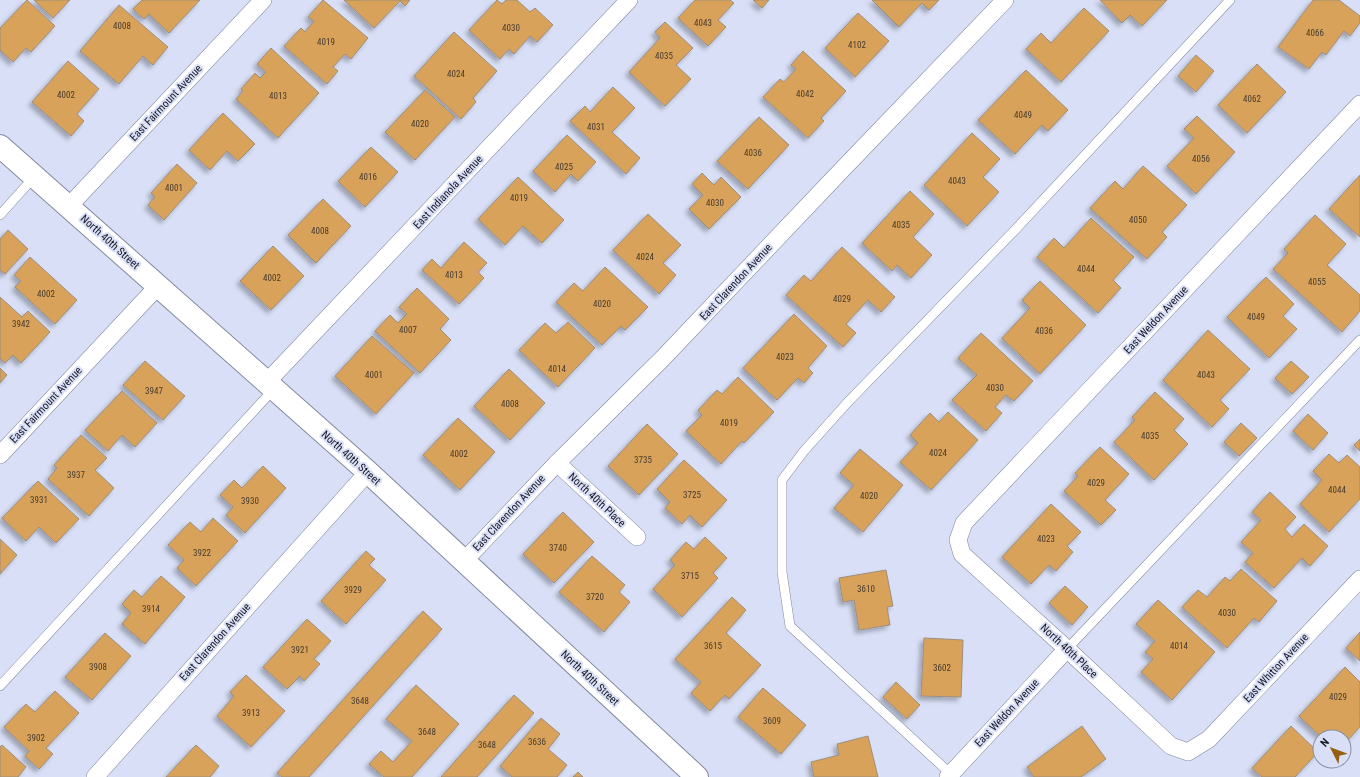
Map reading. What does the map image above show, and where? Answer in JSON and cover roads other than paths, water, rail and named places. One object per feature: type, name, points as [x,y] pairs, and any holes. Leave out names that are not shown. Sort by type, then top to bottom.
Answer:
[{"type":"main road","name":"North 40th Street","points":[[0,146],[368,472],[697,777]]},
{"type":"street","name":"East Fairmount Avenue","points":[[69,206],[263,0]]},
{"type":"street","name":"East Indianola Avenue","points":[[270,386],[629,0]]},
{"type":"street","name":"East Clarendon Avenue","points":[[464,561],[557,463],[663,358],[1005,0]]},
{"type":"street","name":"East Weldon Avenue","points":[[958,540],[964,523],[1360,104]]},
{"type":"street","name":"East Fairmount Avenue","points":[[0,455],[158,286]]},
{"type":"street","name":"North 40th Place","points":[[557,463],[637,537]]},
{"type":"street","name":"East Clarendon Avenue","points":[[95,777],[368,472]]},
{"type":"street","name":"North 40th Place","points":[[958,540],[962,554],[1171,746],[1188,752]]},
{"type":"street","name":"East Whitton Avenue","points":[[1188,752],[1209,739],[1360,579]]},
{"type":"street","name":"East Weldon Avenue","points":[[950,776],[1067,649]]},
{"type":"lane","points":[[950,776],[790,626],[782,572],[782,480],[804,451],[847,403],[1014,231],[1230,0]]},
{"type":"lane","points":[[0,214],[35,176]]},
{"type":"lane","points":[[1067,649],[1360,340]]},
{"type":"lane","points":[[0,686],[270,386]]}]
